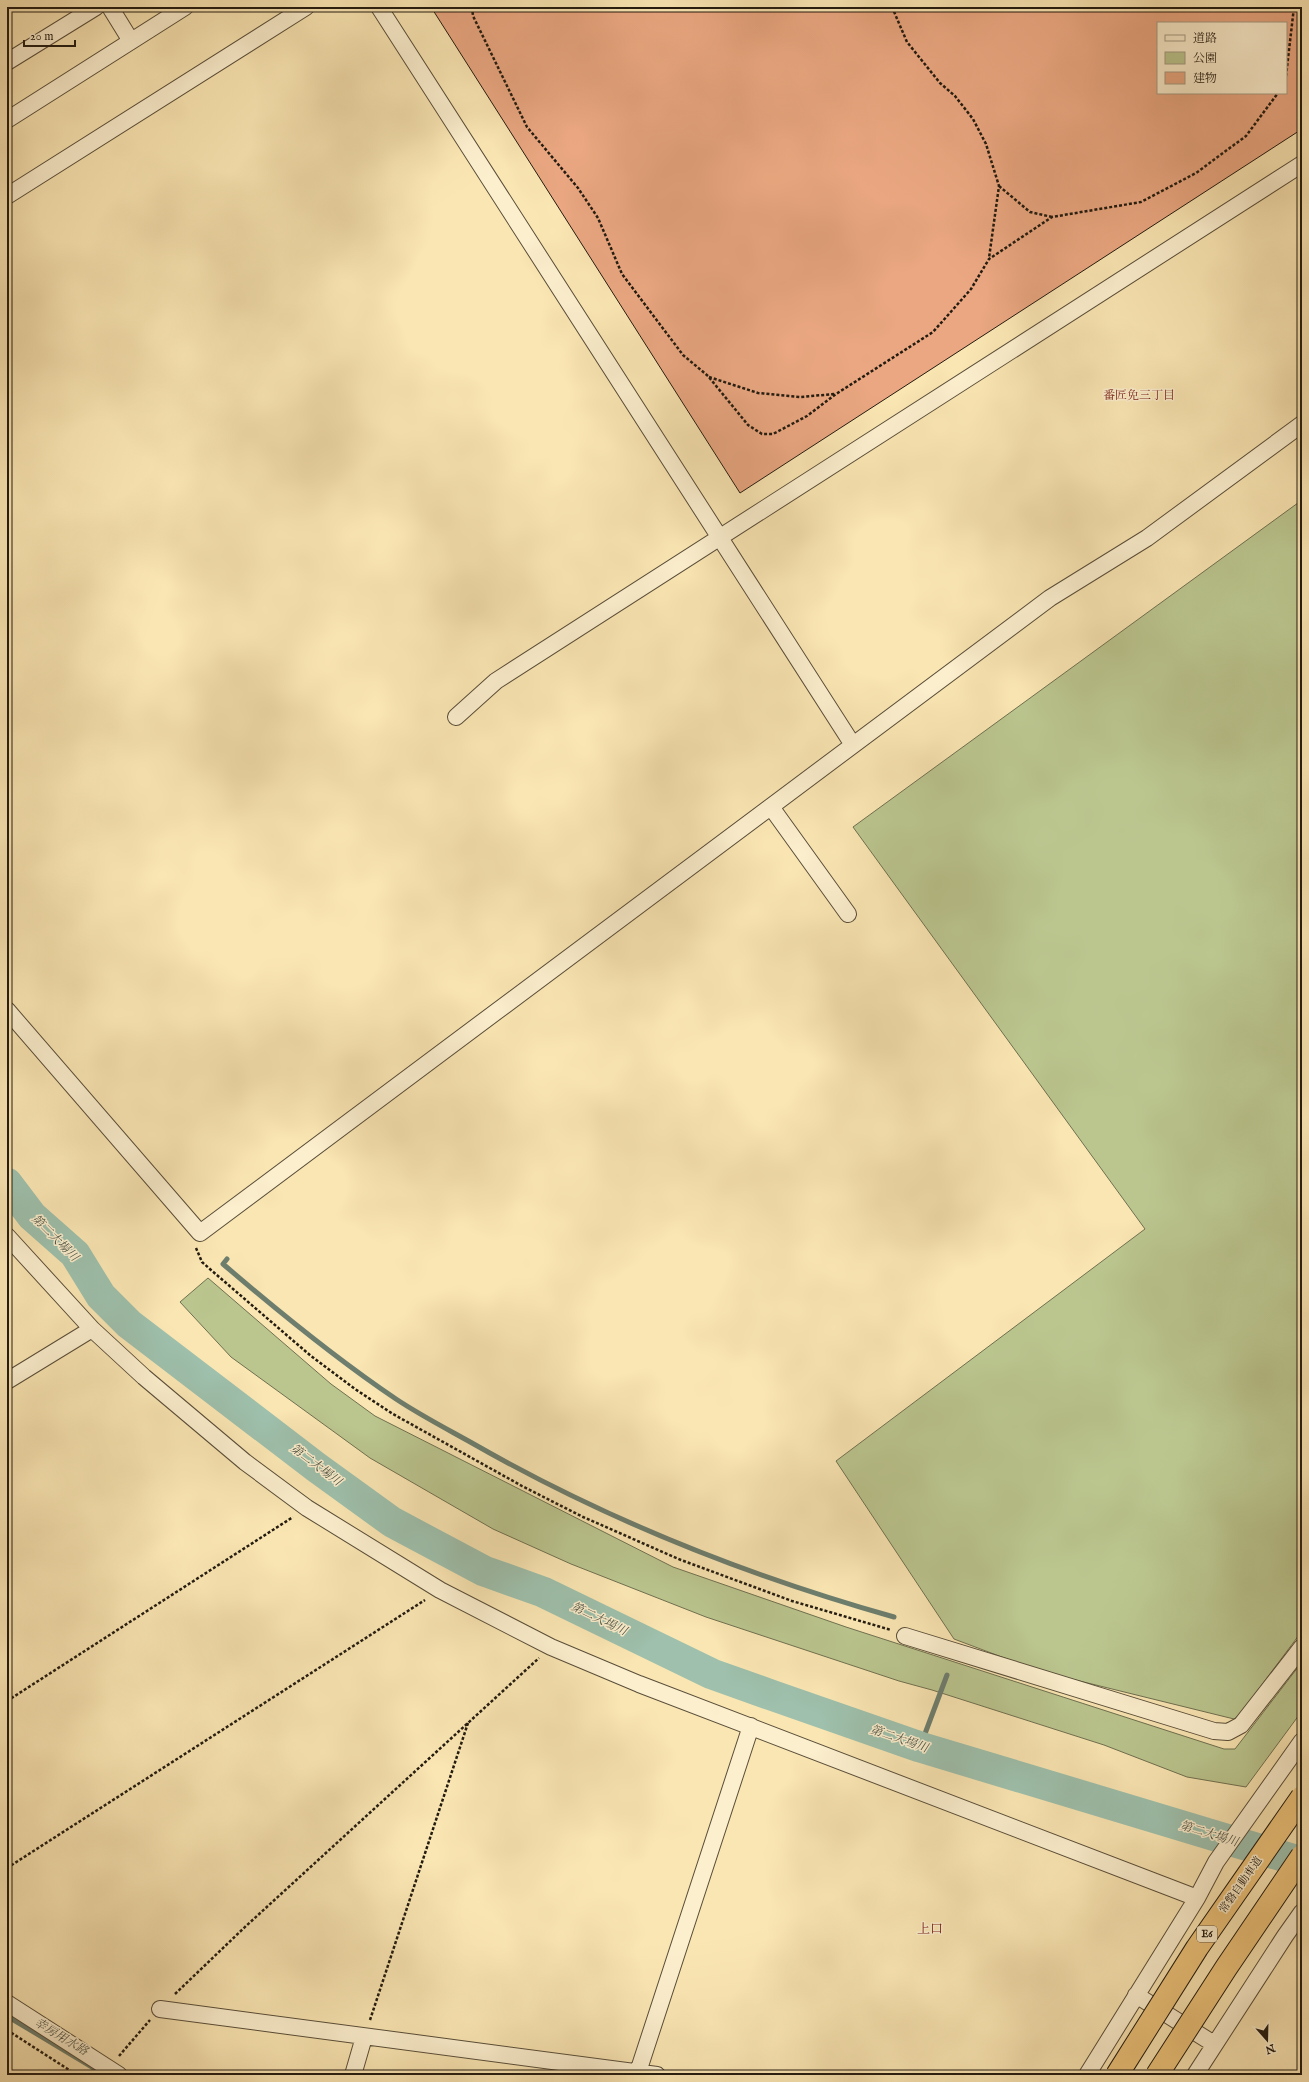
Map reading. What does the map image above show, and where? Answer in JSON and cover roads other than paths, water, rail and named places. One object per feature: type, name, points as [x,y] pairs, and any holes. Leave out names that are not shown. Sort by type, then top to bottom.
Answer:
[{"type":"highway","name":"常磐自動車道","points":[[1117,2075],[1197,1948],[1302,1797]]},
{"type":"highway","points":[[1157,2075],[1226,1968],[1302,1856]]},
{"type":"street","points":[[7,62],[96,7]]},
{"type":"street","points":[[110,7],[131,41]]},
{"type":"street","points":[[7,120],[185,7]]},
{"type":"street","points":[[7,196],[306,7]]},
{"type":"street","points":[[379,7],[853,745]]},
{"type":"street","points":[[456,717],[496,682],[1302,164]]},
{"type":"street","points":[[7,1010],[200,1233],[1050,598],[1147,538],[1302,424]]},
{"type":"street","points":[[771,807],[848,914]]},
{"type":"street","points":[[7,1236],[92,1329],[210,1434],[307,1508],[440,1590],[551,1647],[639,1684],[1197,1898]]},
{"type":"street","points":[[7,1381],[92,1329]]},
{"type":"street","points":[[905,1636],[1214,1731],[1228,1732],[1241,1725],[1255,1710],[1302,1646]]},
{"type":"street","points":[[637,2074],[751,1726]]},
{"type":"street","points":[[1087,2075],[1197,1898],[1216,1862],[1244,1819],[1302,1741]]},
{"type":"street","points":[[1195,2075],[1302,1912]]},
{"type":"street","points":[[1136,1995],[1214,2044]]},
{"type":"street","points":[[7,2003],[108,2071]]},
{"type":"street","points":[[160,2009],[637,2074],[656,2075]]},
{"type":"street","points":[[353,2075],[364,2037]]},
{"type":"waterway","name":"第二大場川","points":[[7,1183],[32,1216],[75,1254],[101,1296],[129,1324],[316,1467],[392,1522],[484,1571],[543,1592],[712,1674],[920,1747],[1302,1862]]},
{"type":"waterway","points":[[227,1259],[223,1264],[244,1282],[286,1317],[373,1383],[424,1416],[522,1471],[625,1521],[731,1564],[839,1601],[894,1617]]},
{"type":"waterway","points":[[920,1747],[947,1675]]},
{"type":"waterway","name":"幸房用水路","points":[[7,2016],[97,2070]]},
{"type":"district","name":"番匠免三丁目","points":[[1139,395]]},
{"type":"district","name":"上口","points":[[930,1929]]}]
